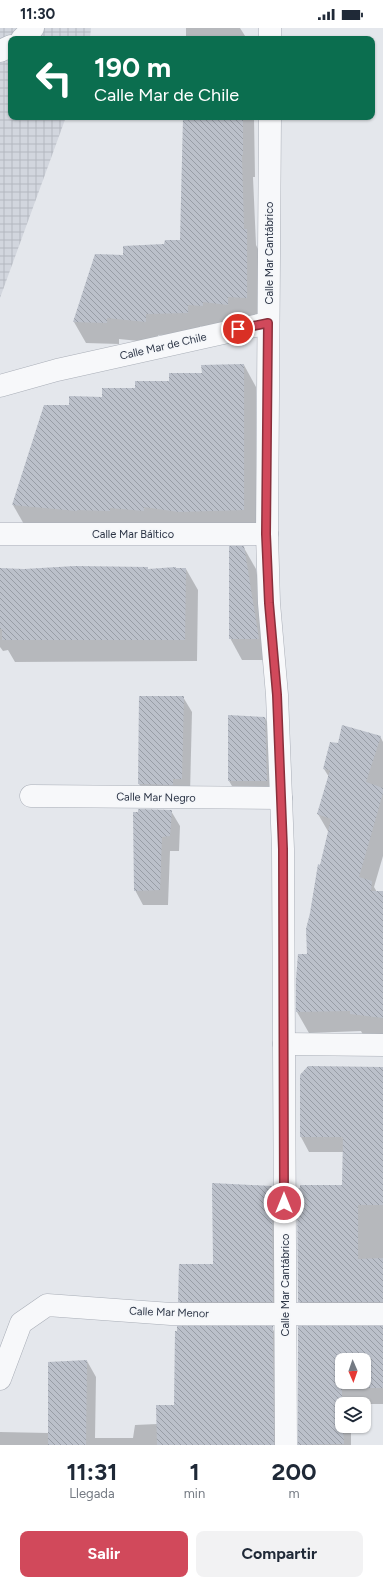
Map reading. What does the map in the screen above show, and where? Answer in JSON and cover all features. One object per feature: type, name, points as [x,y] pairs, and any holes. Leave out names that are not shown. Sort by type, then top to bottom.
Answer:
[{"type":"street","points":[[25,36],[33,28]]},
{"type":"street","name":"Calle Mar Cantábrico","points":[[270,120],[266,534],[269,603],[277,695],[283,849],[286,1445]]},
{"type":"street","name":"Calle Mar de Chile","points":[[0,386],[57,370],[268,323]]},
{"type":"street","name":"Calle Mar de Chile","points":[[0,373],[57,370]]},
{"type":"street","name":"Calle Mar Báltico","points":[[0,534],[266,534]]},
{"type":"street","name":"Calle Mar Negro","points":[[31,796],[281,798]]},
{"type":"street","points":[[284,1044],[383,1045]]},
{"type":"street","name":"Calle Mar Menor","points":[[0,1379],[21,1323],[47,1305],[172,1314],[383,1314]]},
{"type":"shaded area","points":[[0,28],[91,28],[90,36],[8,36],[8,120],[65,120],[0,298]]},
{"type":"building","points":[[183,120],[243,120],[242,155],[244,229],[247,229],[247,298],[228,297],[228,305],[203,302],[203,306],[188,305],[188,313],[146,314],[146,322],[107,318],[107,323],[73,322],[95,254],[123,255],[123,246],[164,244],[165,240],[180,240]]},
{"type":"building","points":[[244,364],[244,510],[179,512],[144,507],[144,511],[110,508],[110,511],[77,511],[12,505],[44,405],[69,405],[69,396],[102,397],[102,388],[135,388],[135,381],[169,381],[169,373],[202,373],[201,365]]},
{"type":"building","points":[[229,546],[244,546],[259,639],[229,639]]},
{"type":"building","points":[[75,566],[148,567],[148,569],[176,567],[186,568],[185,640],[2,640],[2,629],[0,629],[0,568],[24,569]]},
{"type":"building","points":[[139,696],[184,696],[182,779],[173,779],[173,785],[138,784]]},
{"type":"building","points":[[228,715],[265,717],[267,781],[228,781]]},
{"type":"building","points":[[342,725],[381,736],[366,782],[383,788],[383,793],[359,877],[372,881],[371,891],[383,891],[383,1018],[350,1014],[350,1011],[296,1012],[298,954],[307,954],[306,929],[318,864],[320,865],[331,819],[317,814],[330,770],[323,769],[330,742],[338,743]]},
{"type":"building","points":[[138,809],[172,810],[170,836],[162,837],[160,890],[134,891],[133,812],[138,812]]},
{"type":"building","points":[[308,1066],[383,1067],[383,1205],[358,1205],[358,1259],[383,1258],[383,1302],[298,1302],[297,1188],[300,1188],[300,1185],[342,1185],[343,1137],[300,1137],[300,1075]]},
{"type":"building","points":[[212,1183],[272,1186],[273,1302],[178,1302],[179,1264],[213,1264]]},
{"type":"building","points":[[177,1326],[273,1326],[274,1445],[157,1445],[156,1405],[174,1405],[175,1331],[177,1331]]},
{"type":"building","points":[[298,1326],[383,1326],[383,1388],[371,1388],[371,1353],[335,1353],[335,1389],[342,1389],[342,1397],[335,1397],[335,1433],[343,1433],[344,1444],[298,1445]]},
{"type":"building","points":[[87,1360],[86,1445],[48,1445],[48,1362]]},
{"type":"route","points":[[238,329],[268,323],[266,534],[269,603],[277,695],[283,849],[284,1203]]}]
